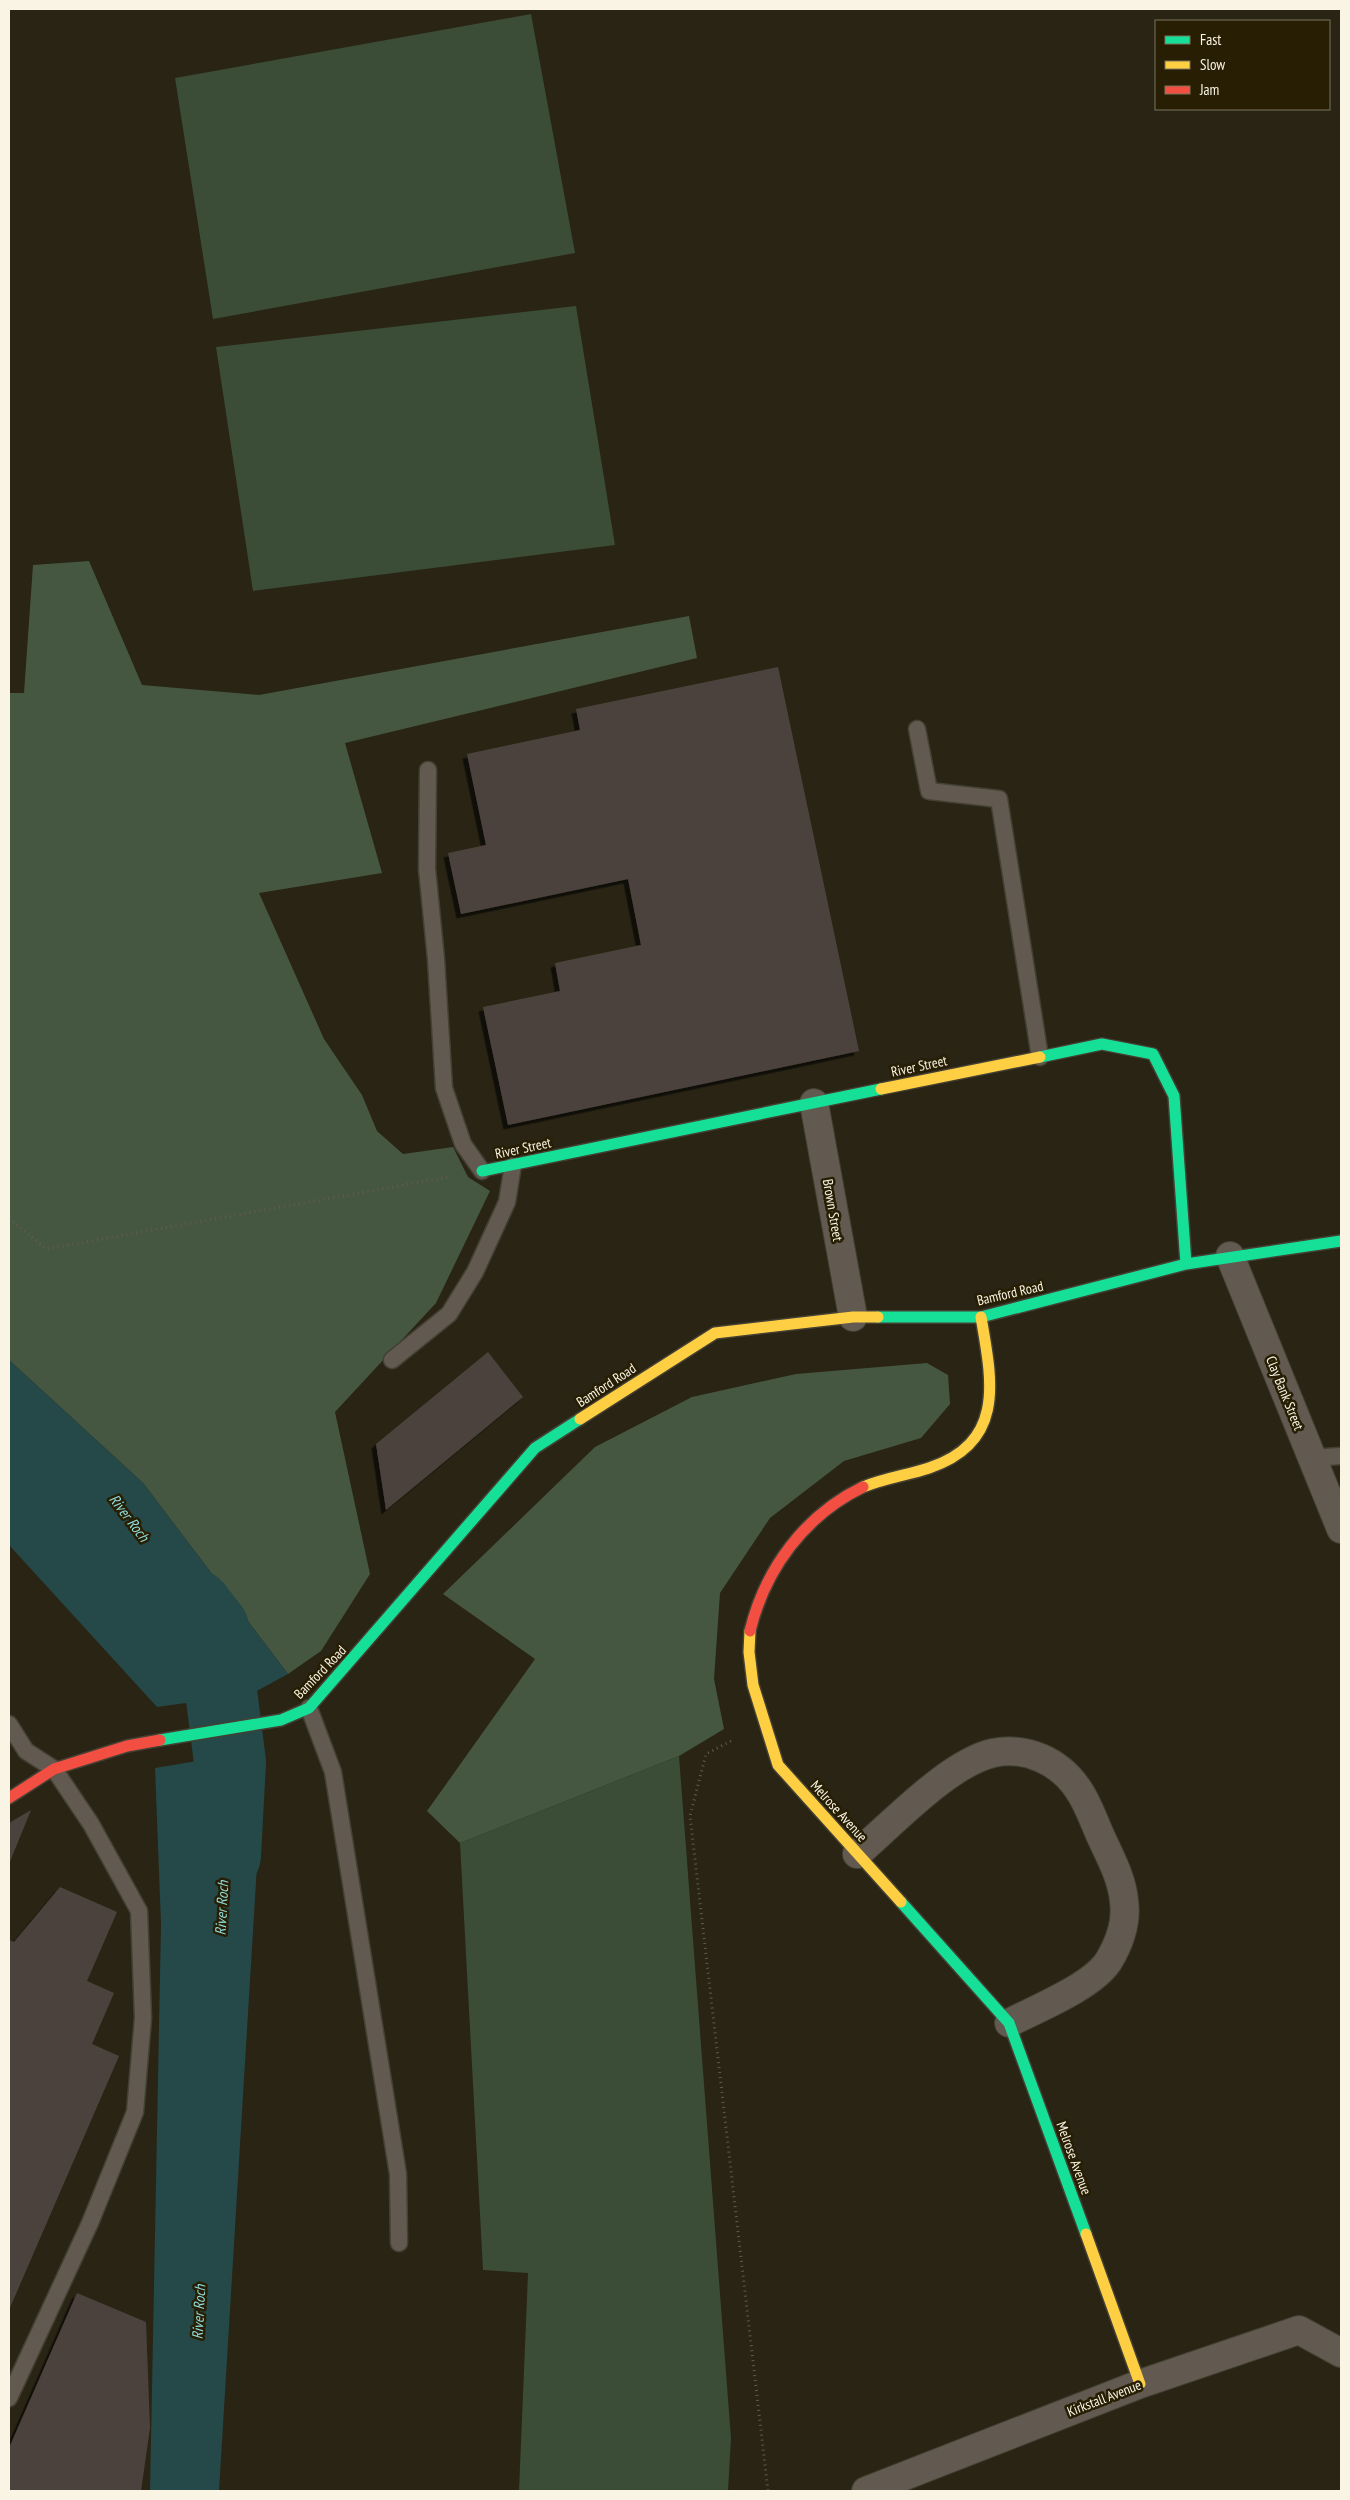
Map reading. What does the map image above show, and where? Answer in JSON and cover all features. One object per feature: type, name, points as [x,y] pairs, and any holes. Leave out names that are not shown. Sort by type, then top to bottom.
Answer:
[{"type":"street","name":"River Street","points":[[482,1171],[1102,1044],[1152,1054],[1174,1096],[1186,1264]]},
{"type":"street","name":"Brown Street","points":[[814,1103],[853,1317]]},
{"type":"street","name":"Bamford Road","points":[[9,1798],[54,1770],[127,1746],[281,1720],[309,1708],[535,1448],[715,1333],[853,1317],[981,1316],[1186,1264],[1341,1241]]},
{"type":"street","name":"Clay Bank Street","points":[[1230,1256],[1310,1458],[1341,1529]]},
{"type":"street","name":"Melrose Avenue","points":[[981,1316],[992,1386],[991,1401],[980,1432],[968,1448],[950,1460],[865,1486],[837,1500],[807,1525],[782,1556],[762,1596],[749,1635],[753,1682],[763,1725],[778,1765],[1009,2023],[1140,2384]]},
{"type":"street","points":[[857,1854],[936,1786],[966,1763],[993,1753],[1025,1751],[1056,1765],[1078,1789],[1116,1869],[1124,1901],[1122,1933],[1107,1963],[1080,1986],[1009,2023]]},
{"type":"street","name":"Kirkstall Avenue","points":[[866,2491],[1140,2384],[1299,2330],[1341,2353]]},
{"type":"lane","points":[[917,729],[929,791],[999,798],[1040,1057]]},
{"type":"lane","points":[[428,770],[427,869],[436,959],[444,1088],[463,1144],[482,1171]]},
{"type":"lane","points":[[392,1360],[448,1314],[475,1272],[507,1202],[513,1165]]},
{"type":"lane","points":[[1310,1458],[1341,1456]]},
{"type":"lane","points":[[309,1708],[333,1772],[398,2174],[399,2243]]},
{"type":"lane","points":[[9,1724],[26,1751],[54,1770],[91,1824],[139,1911],[144,2018],[135,2112],[90,2224],[9,2398]]},
{"type":"path","points":[[9,1218],[46,1249],[482,1171]]},
{"type":"path","points":[[763,1725],[706,1754],[690,1816],[768,2491]]},
{"type":"green space","points":[[531,14],[575,253],[213,319],[175,78]]},
{"type":"green space","points":[[576,306],[615,545],[253,591],[216,347]]},
{"type":"green space","points":[[89,561],[142,685],[259,695],[689,616],[697,658],[345,743],[382,873],[259,893],[324,1039],[362,1095],[377,1131],[403,1154],[453,1147],[468,1177],[490,1191],[436,1303],[335,1412],[370,1574],[321,1651],[288,1674],[143,1483],[9,1360],[9,693],[24,693],[33,565]]},
{"type":"green space","points":[[927,1363],[948,1375],[950,1404],[921,1438],[844,1461],[770,1518],[720,1593],[714,1679],[724,1729],[679,1756],[460,1843],[427,1811],[535,1659],[443,1594],[595,1447],[692,1397],[796,1374]]},
{"type":"green space","points":[[679,1756],[731,2438],[728,2491],[519,2491],[528,2273],[483,2270],[460,1843]]},
{"type":"water","points":[[9,1360],[143,1483],[288,1674],[251,1694],[157,1707],[9,1545]]},
{"type":"water","points":[[264,1750],[219,2491],[150,2491],[161,1924],[155,1768]]},
{"type":"building","points":[[778,667],[859,1051],[508,1125],[483,1007],[560,991],[555,963],[641,945],[628,879],[461,914],[448,853],[486,845],[467,754],[580,730],[576,709]]},
{"type":"building","points":[[488,1352],[523,1397],[386,1510],[376,1444]]},
{"type":"building","points":[[31,1810],[9,1864],[9,1823]]},
{"type":"building","points":[[60,1887],[117,1912],[87,1981],[114,1993],[92,2044],[119,2056],[9,2310],[9,1940],[14,1942]]},
{"type":"building","points":[[77,2293],[146,2322],[150,2428],[141,2491],[9,2491],[9,2448]]},
{"type":"waterway","name":"River Roch","points":[[195,1605],[213,1628],[230,1762],[225,1856]]},
{"type":"traffic: fast","points":[[1040,1057],[1102,1044],[1153,1054],[1174,1096],[1186,1264]]},
{"type":"traffic: fast","points":[[482,1171],[881,1089]]},
{"type":"traffic: fast","points":[[878,1317],[981,1317],[1186,1264],[1341,1241]]},
{"type":"traffic: fast","points":[[160,1740],[281,1720],[309,1708],[535,1448],[580,1419]]},
{"type":"traffic: fast","points":[[901,1902],[1009,2023],[1086,2234]]},
{"type":"traffic: slow","points":[[881,1089],[1040,1057]]},
{"type":"traffic: slow","points":[[580,1419],[715,1333],[853,1317],[878,1317]]},
{"type":"traffic: slow","points":[[863,1487],[929,1468],[954,1457],[971,1442],[982,1426],[988,1407],[990,1386],[981,1317]]},
{"type":"traffic: slow","points":[[750,1631],[749,1652],[753,1685],[778,1765],[901,1902]]},
{"type":"traffic: slow","points":[[1086,2234],[1140,2384]]},
{"type":"traffic: jam","points":[[750,1631],[766,1586],[790,1546],[823,1513],[863,1487]]},
{"type":"traffic: jam","points":[[9,1798],[54,1769],[127,1746],[160,1740]]}]
